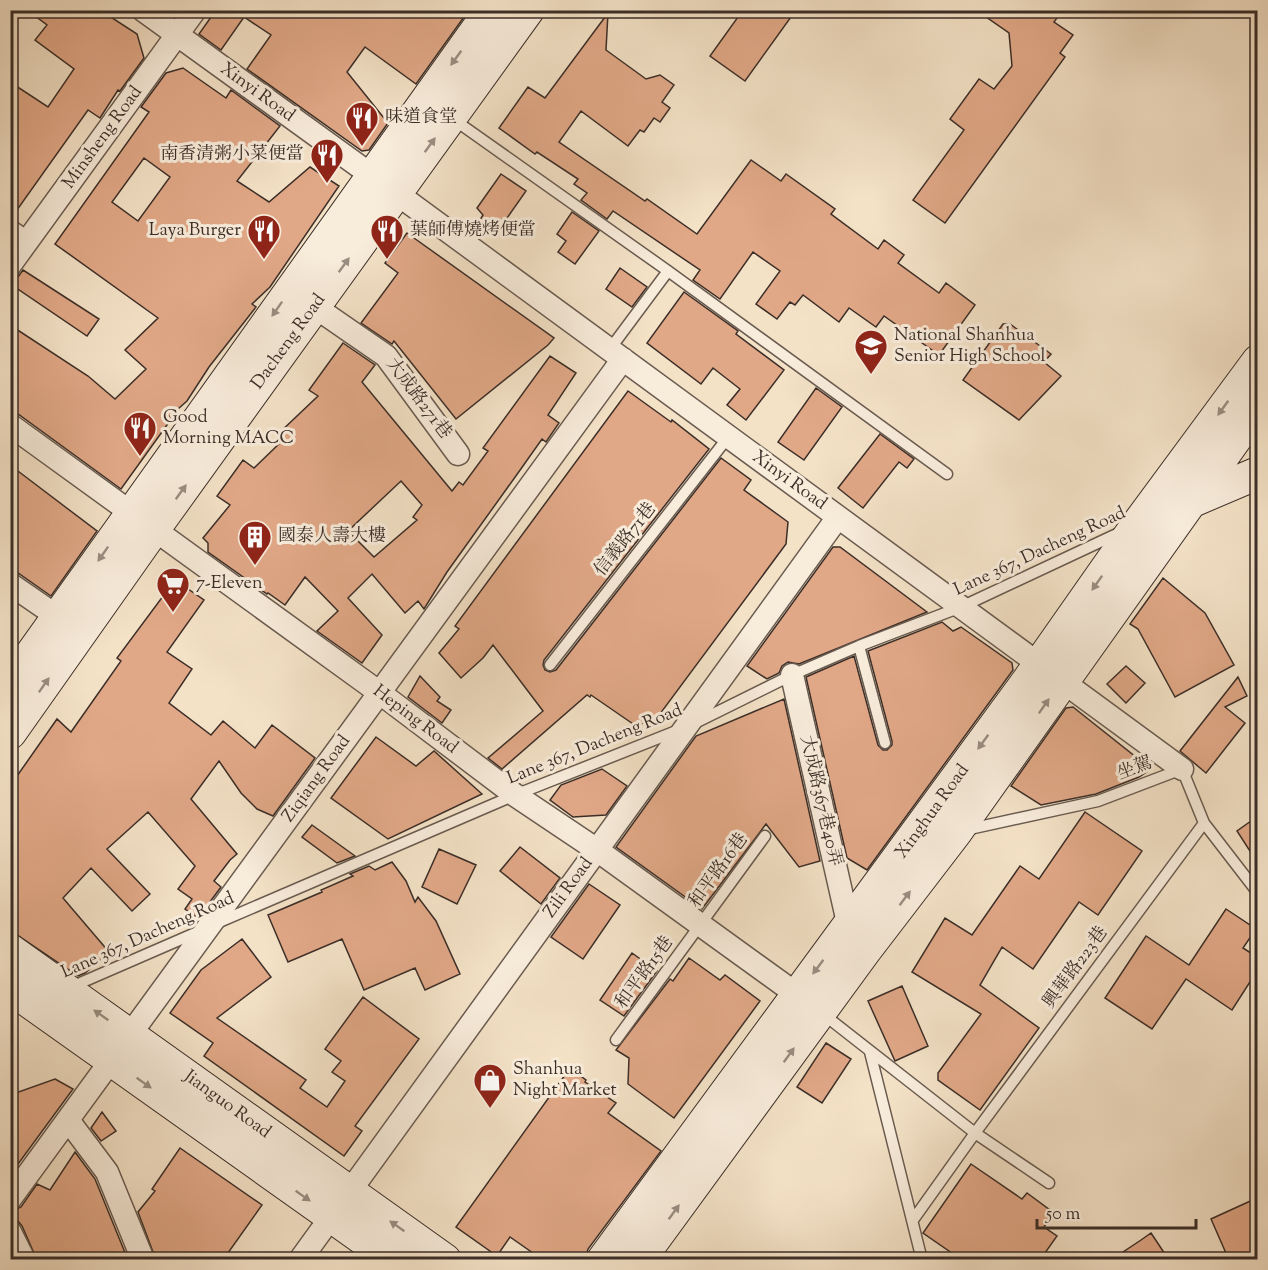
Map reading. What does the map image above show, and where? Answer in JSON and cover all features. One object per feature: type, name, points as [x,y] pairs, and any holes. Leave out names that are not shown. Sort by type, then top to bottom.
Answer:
[{"type":"street","name":"Xinyi Road","points":[[143,10],[1182,769]]},
{"type":"street","name":"Minsheng Road","points":[[10,266],[195,10]]},
{"type":"street","name":"Dacheng Road","points":[[10,684],[58,617],[143,521],[315,307],[384,184],[490,10]]},
{"type":"street","name":"Dacheng Road","points":[[10,733],[143,521],[384,184],[451,117],[528,10]]},
{"type":"street","name":"大成路271巷","points":[[315,307],[386,356],[458,454]]},
{"type":"street","name":"Ziqiang Road","points":[[10,1199],[380,693],[616,354]]},
{"type":"street","name":"Xinghua Road","points":[[639,1260],[809,1004],[849,927],[1051,673],[1164,514],[1257,361]]},
{"type":"street","name":"Xinghua Road","points":[[603,1260],[809,1004],[956,832],[1051,673],[1164,514],[1257,407]]},
{"type":"street","name":"Heping Road","points":[[10,425],[380,693],[515,795],[597,850],[809,1004]]},
{"type":"street","points":[[1164,514],[1257,474]]},
{"type":"street","name":"Zili Road","points":[[300,1260],[838,517]]},
{"type":"street","points":[[10,584],[58,617]]},
{"type":"street","name":"大成路367巷40弄","points":[[792,675],[849,927]]},
{"type":"street","name":"Jianguo Road","points":[[10,950],[38,998],[112,1061],[340,1204],[445,1260]]},
{"type":"street","name":"Jianguo Road","points":[[38,998],[130,1036],[340,1204],[393,1260]]},
{"type":"street","points":[[68,1120],[107,1172],[142,1260]]},
{"type":"street","points":[[10,1232],[24,1260]]},
{"type":"lane","points":[[451,117],[948,474]]},
{"type":"lane","points":[[10,224],[30,238]]},
{"type":"lane","points":[[616,354],[668,271]]},
{"type":"lane","name":"信義路71巷","points":[[550,664],[729,436]]},
{"type":"lane","name":"Lane 367, Dacheng Road","points":[[38,998],[515,795],[686,728],[792,675],[961,606],[1164,514]]},
{"type":"lane","points":[[859,646],[885,743]]},
{"type":"lane","points":[[1182,769],[1204,822],[1257,893]]},
{"type":"lane","name":"坐駕","points":[[956,832],[1098,801],[1182,769]]},
{"type":"lane","name":"興華路223巷","points":[[913,1220],[975,1132],[1204,822]]},
{"type":"lane","name":"和平路16巷","points":[[700,925],[765,836]]},
{"type":"lane","name":"和平路15巷","points":[[616,1040],[700,925]]},
{"type":"lane","points":[[809,1004],[975,1132],[1048,1183]]},
{"type":"lane","points":[[870,1052],[922,1260]]},
{"type":"building","points":[[27,10],[100,10],[137,34],[144,58],[120,91],[118,90],[100,118],[88,110],[12,217],[10,82],[48,107],[74,69],[35,40],[47,25]]},
{"type":"building","points":[[216,10],[469,10],[416,84],[365,47],[347,72],[388,123],[369,150],[362,151],[247,69],[271,35],[244,17],[221,50],[199,34]]},
{"type":"building","points":[[743,10],[796,10],[745,81],[710,56]]},
{"type":"building","points":[[976,10],[1047,10],[1057,18],[1054,22],[1073,35],[1060,53],[1065,57],[945,223],[913,200],[964,130],[950,119],[979,79],[994,89],[1012,66],[1009,33]]},
{"type":"building","points":[[608,13],[606,50],[646,79],[660,75],[674,85],[662,102],[670,108],[660,122],[654,118],[644,132],[640,130],[628,146],[581,111],[559,142],[697,234],[751,160],[781,181],[786,174],[835,209],[831,214],[878,249],[884,240],[904,255],[898,263],[939,293],[946,283],[975,305],[939,355],[884,316],[876,327],[849,308],[839,322],[803,295],[795,305],[790,302],[777,319],[756,304],[780,271],[753,252],[720,299],[693,280],[700,270],[613,211],[607,219],[581,200],[587,193],[574,184],[578,179],[537,152],[535,154],[499,128],[528,87],[545,98]]},
{"type":"building","points":[[183,68],[226,98],[231,90],[280,126],[237,181],[269,202],[310,167],[339,186],[270,287],[252,304],[256,307],[209,367],[187,401],[170,416],[172,418],[121,489],[18,414],[10,412],[10,325],[88,376],[115,399],[146,369],[125,350],[158,318],[55,244],[149,112],[141,107],[166,73]],"holes":[[[144,158],[170,177],[138,221],[112,202]]]},
{"type":"building","points":[[501,174],[526,191],[500,228],[498,227],[491,233],[478,223],[483,215],[477,208]]},
{"type":"building","points":[[572,212],[599,231],[575,264],[558,252],[566,241],[557,234]]},
{"type":"building","points":[[407,233],[554,338],[456,419],[394,341],[392,344],[361,323],[398,273],[385,263]]},
{"type":"building","points":[[620,268],[647,287],[632,307],[606,289]]},
{"type":"building","points":[[23,270],[99,319],[87,336],[12,285]]},
{"type":"building","points":[[684,292],[738,331],[736,334],[784,370],[746,420],[727,405],[740,389],[713,368],[701,384],[647,343]]},
{"type":"building","points":[[1003,324],[1010,324],[1051,354],[1044,362],[1061,376],[1019,420],[963,380]]},
{"type":"building","points":[[343,343],[375,365],[362,382],[452,491],[459,482],[463,485],[488,451],[483,448],[550,356],[576,373],[548,415],[559,423],[546,442],[542,439],[447,572],[424,609],[418,601],[405,613],[372,574],[348,598],[382,635],[362,663],[317,631],[338,611],[305,577],[285,605],[208,552],[208,543],[203,538],[230,505],[217,496],[243,460],[254,468],[282,441],[277,435],[318,396],[309,390]],"holes":[[[401,481],[422,505],[413,517],[417,520],[374,557],[348,531]]]},
{"type":"building","points":[[816,388],[842,407],[804,460],[778,442]]},
{"type":"building","points":[[628,391],[671,422],[672,420],[709,449],[544,660],[545,670],[550,672],[556,670],[721,458],[751,480],[744,490],[788,522],[786,544],[657,718],[636,726],[591,695],[590,697],[587,695],[502,769],[488,758],[543,711],[493,645],[483,658],[461,678],[439,653],[459,629],[455,626]]},
{"type":"building","points":[[880,434],[914,459],[907,468],[899,462],[863,508],[838,488]]},
{"type":"building","points":[[10,465],[97,531],[51,596],[18,573],[10,571]]},
{"type":"building","points":[[833,547],[840,547],[927,612],[799,664],[788,662],[782,666],[779,673],[767,679],[747,666]]},
{"type":"building","points":[[1163,578],[1205,613],[1234,665],[1175,697],[1138,629],[1130,624]]},
{"type":"building","points":[[175,580],[204,600],[167,652],[192,669],[169,703],[211,735],[223,721],[255,748],[272,725],[315,758],[273,816],[257,809],[241,793],[219,761],[191,799],[237,854],[214,881],[221,887],[198,918],[185,909],[192,899],[178,889],[195,866],[148,812],[107,849],[150,894],[132,911],[91,868],[63,898],[109,952],[85,973],[78,976],[10,930],[10,786],[57,719],[71,732],[121,661],[117,658]]},
{"type":"building","points":[[942,622],[953,631],[961,627],[1012,663],[1013,670],[867,870],[847,858],[806,677],[854,656],[878,745],[883,750],[887,750],[892,745],[892,741],[868,651]]},
{"type":"building","points":[[1126,666],[1145,683],[1126,703],[1107,684]]},
{"type":"building","points":[[420,676],[440,697],[437,701],[451,710],[442,723],[408,697]]},
{"type":"building","points":[[1238,677],[1247,696],[1225,707],[1245,723],[1206,773],[1180,751]]},
{"type":"building","points":[[784,699],[820,861],[799,867],[766,824],[702,909],[616,847],[696,736]]},
{"type":"building","points":[[1073,707],[1151,769],[1139,777],[1096,794],[1041,805],[1011,786],[1066,708]]},
{"type":"building","points":[[376,737],[416,766],[434,751],[482,794],[388,839],[331,798]]},
{"type":"building","points":[[602,769],[627,786],[606,815],[573,817],[550,800],[561,785]]},
{"type":"building","points":[[1085,812],[1142,851],[1098,915],[1079,902],[1033,969],[1002,947],[980,985],[1039,1028],[980,1110],[938,1080],[938,1073],[981,1014],[912,972],[945,918],[972,935],[1020,866],[1039,879]]},
{"type":"building","points":[[1251,821],[1257,831],[1257,862],[1237,831]]},
{"type":"building","points":[[312,825],[355,856],[337,863],[302,837]]},
{"type":"building","points":[[520,847],[560,878],[541,904],[500,871]]},
{"type":"building","points":[[439,849],[476,865],[457,904],[422,887]]},
{"type":"building","points":[[392,862],[406,881],[415,902],[418,897],[436,921],[460,974],[425,990],[415,968],[364,990],[342,939],[288,962],[268,915],[353,876],[350,874],[369,866],[375,870]]},
{"type":"building","points":[[589,884],[620,905],[583,959],[551,937]]},
{"type":"building","points":[[1226,909],[1256,929],[1243,948],[1257,957],[1257,971],[1232,1010],[1186,979],[1152,1029],[1105,998],[1146,936],[1189,965]]},
{"type":"building","points":[[242,939],[271,977],[217,1018],[306,1080],[300,1088],[327,1107],[345,1081],[332,1072],[341,1061],[325,1049],[363,997],[419,1039],[355,1126],[362,1131],[344,1156],[204,1056],[213,1043],[170,1013],[201,970]]},
{"type":"building","points":[[632,953],[657,971],[624,1016],[600,1000]]},
{"type":"building","points":[[689,958],[720,980],[725,975],[760,1001],[674,1118],[628,1084],[629,1058],[616,1050],[670,979],[673,981]]},
{"type":"building","points":[[902,986],[928,1046],[895,1061],[868,1001]]},
{"type":"building","points":[[826,1043],[851,1059],[822,1103],[797,1087]]},
{"type":"building","points":[[570,1068],[586,1080],[585,1082],[616,1103],[608,1113],[661,1151],[588,1249],[585,1260],[543,1260],[510,1237],[497,1256],[456,1227]]},
{"type":"building","points":[[55,1079],[73,1089],[10,1175],[10,1095]]},
{"type":"building","points":[[102,1112],[116,1131],[101,1141],[91,1128]]},
{"type":"building","points":[[180,1148],[262,1205],[223,1260],[156,1260],[138,1212],[155,1191],[152,1189]]},
{"type":"building","points":[[75,1152],[95,1179],[128,1260],[37,1260],[22,1226],[17,1220],[10,1219],[10,1212],[21,1207],[37,1184],[50,1190]]},
{"type":"building","points":[[971,1164],[1022,1199],[1027,1193],[1054,1213],[1044,1227],[1057,1236],[1040,1260],[962,1260],[923,1233]]},
{"type":"building","points":[[1257,1198],[1257,1260],[1229,1260],[1211,1219]]},
{"type":"building","points":[[1151,1233],[1169,1260],[1111,1260],[1141,1240]]},
{"type":"place","name":"味道食堂","points":[[362,147]]},
{"type":"place","name":"南香清粥小菜便當","points":[[327,184]]},
{"type":"place","name":"Laya Burger","points":[[264,260]]},
{"type":"place","name":"葉師傅燒烤便當","points":[[387,260]]},
{"type":"place","name":"National Shanhua Senior High School","points":[[871,375]]},
{"type":"place","name":"Good Morning MACC","points":[[140,457]]},
{"type":"place","name":"國泰人壽大樓","points":[[255,566]]},
{"type":"place","name":"7-Eleven","points":[[173,613]]},
{"type":"place","name":"Shanhua Night Market","points":[[490,1109]]}]
